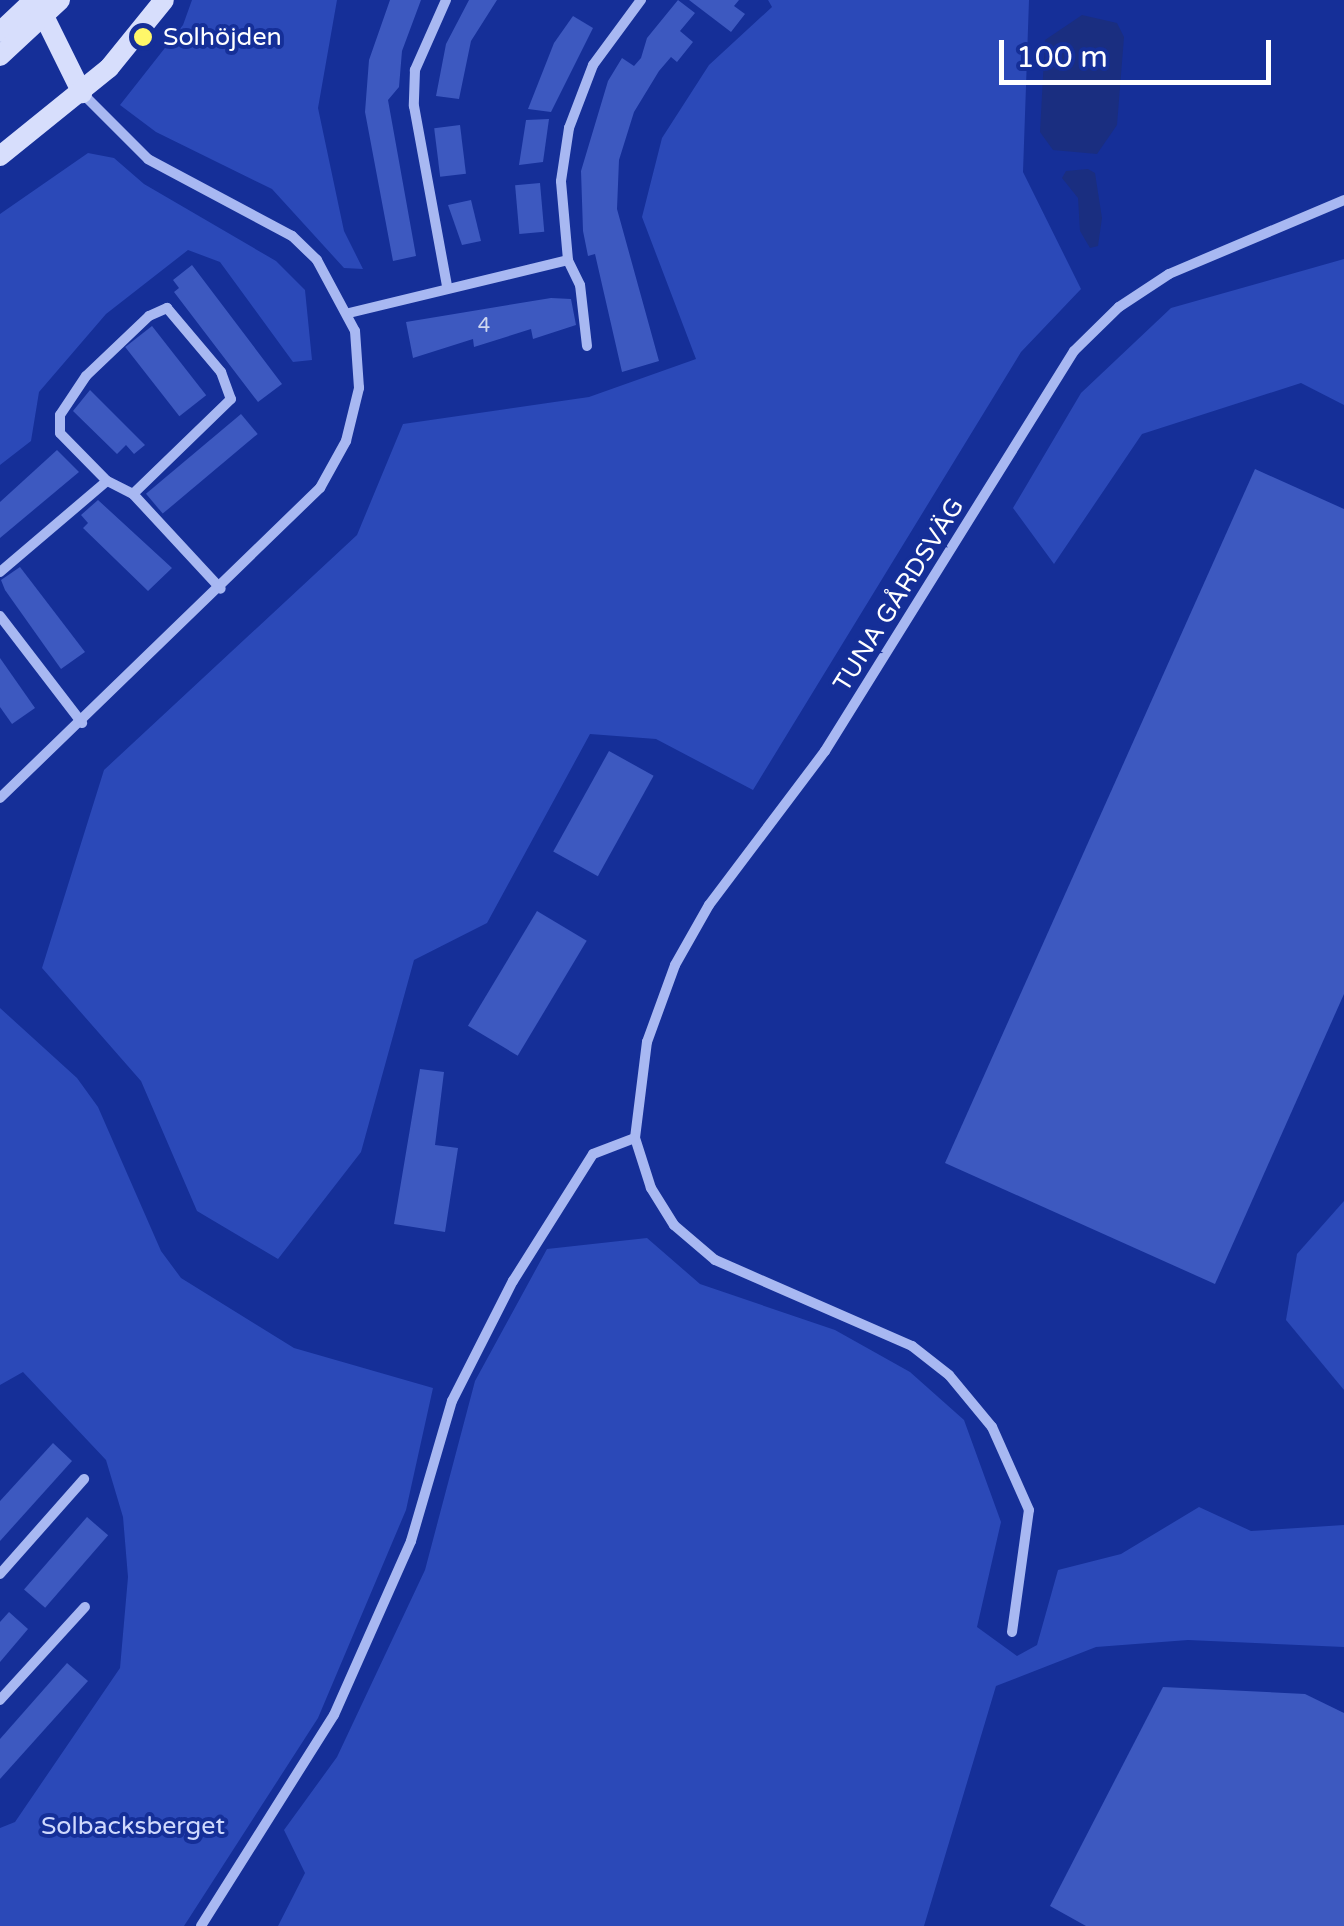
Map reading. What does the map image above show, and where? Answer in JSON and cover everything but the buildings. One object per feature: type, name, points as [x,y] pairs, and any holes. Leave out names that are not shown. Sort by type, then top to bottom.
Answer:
[{"type":"main road","points":[[0,32],[35,0],[64,66],[82,93]]},
{"type":"main road","points":[[0,56],[60,0]]},
{"type":"main road","points":[[0,156],[82,93],[164,0]]},
{"type":"street","points":[[446,0],[416,70],[414,106],[447,285]]},
{"type":"street","points":[[587,346],[580,285],[568,260],[561,181],[569,128],[594,65],[641,0]]},
{"type":"street","points":[[0,798],[221,589],[320,488],[346,441],[360,374],[348,313],[317,260],[292,236],[148,158],[82,93]]},
{"type":"street","name":"TUNA GÅRDSVÄG","points":[[1012,1632],[1030,1510],[992,1427],[949,1375],[912,1346],[715,1260],[693,1244],[658,1202],[635,1138],[647,1042],[687,940],[873,677],[1043,391],[1097,328],[1169,274],[1344,200]]},
{"type":"street","points":[[348,313],[447,285],[568,260]]},
{"type":"street","points":[[133,494],[231,399],[221,372],[167,308],[149,316],[63,404],[60,432],[108,481],[133,494],[221,589]]},
{"type":"street","points":[[0,572],[108,481]]},
{"type":"street","points":[[0,616],[82,723]]},
{"type":"street","points":[[201,1926],[334,1715],[411,1541],[452,1401],[495,1318],[593,1154],[635,1138]]},
{"type":"street","points":[[0,1574],[84,1478]]},
{"type":"street","points":[[0,1700],[85,1607]]},
{"type":"green space","points":[[192,0],[337,0],[318,108],[344,231],[363,269],[344,268],[272,189],[156,132],[120,105],[183,25]]},
{"type":"green space","points":[[768,0],[1029,0],[1023,172],[1081,289],[1021,352],[753,790],[656,739],[590,734],[487,923],[414,960],[361,1152],[278,1259],[197,1211],[141,1081],[42,968],[104,770],[357,535],[403,424],[589,397],[696,359],[642,217],[662,138],[709,65],[772,7]]},
{"type":"green space","points":[[88,153],[114,158],[144,184],[276,261],[305,290],[312,360],[293,362],[220,262],[188,250],[106,314],[39,392],[31,441],[0,465],[0,214]]},
{"type":"green space","points":[[1344,259],[1344,405],[1301,383],[1142,434],[1054,564],[1013,508],[1081,393],[1171,308]]},
{"type":"green space","name":"Solbacksberget","points":[[0,1008],[77,1078],[98,1107],[161,1251],[181,1278],[294,1348],[433,1388],[406,1510],[318,1718],[184,1926],[0,1926],[0,1828],[15,1822],[120,1668],[128,1577],[123,1517],[106,1460],[23,1372],[0,1385]]},
{"type":"green space","points":[[1344,1201],[1344,1390],[1286,1320],[1297,1254]]},
{"type":"green space","points":[[647,1238],[700,1284],[835,1330],[910,1372],[964,1420],[1001,1522],[977,1627],[1017,1656],[1037,1645],[1058,1570],[1121,1554],[1199,1507],[1251,1531],[1344,1525],[1344,1647],[1188,1640],[1096,1647],[996,1686],[924,1926],[278,1926],[305,1873],[284,1830],[337,1757],[425,1570],[475,1381],[547,1249]]},
{"type":"shaded area","points":[[1082,15],[1117,23],[1124,37],[1117,125],[1097,154],[1053,150],[1040,132],[1045,40]]},
{"type":"shaded area","points":[[1088,169],[1095,173],[1102,218],[1098,246],[1090,248],[1080,231],[1078,198],[1062,178],[1066,171]]},
{"type":"place","name":"Solhöjden","points":[[143,37]]}]
